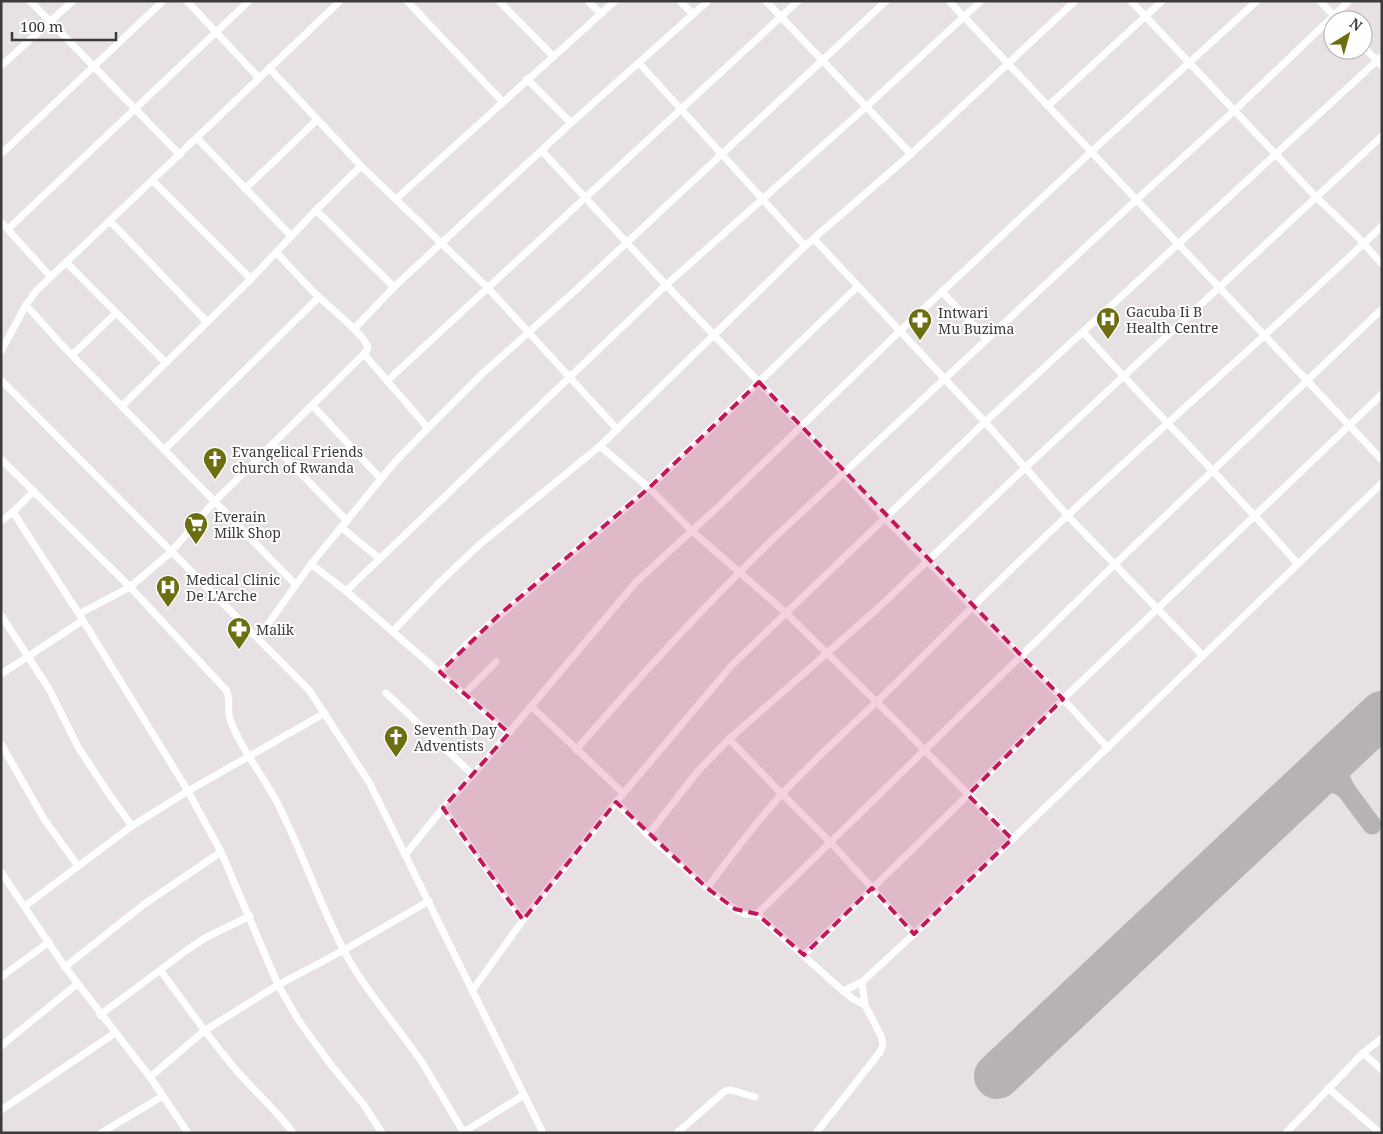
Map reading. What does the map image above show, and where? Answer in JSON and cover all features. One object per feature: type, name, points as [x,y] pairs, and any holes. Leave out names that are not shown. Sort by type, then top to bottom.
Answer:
[{"type":"street","points":[[30,1],[180,155]]},
{"type":"street","points":[[1,66],[73,1]]},
{"type":"street","points":[[1,154],[163,1]]},
{"type":"street","points":[[187,1],[258,78]]},
{"type":"street","points":[[8,230],[249,1]]},
{"type":"street","points":[[1,351],[26,305],[50,276],[153,181],[340,1]]},
{"type":"street","points":[[406,1],[502,101]]},
{"type":"street","points":[[499,1],[553,56]]},
{"type":"street","points":[[588,1],[601,14]]},
{"type":"street","points":[[396,199],[502,101],[615,1]]},
{"type":"street","points":[[680,1],[693,14]]},
{"type":"street","points":[[354,329],[394,287],[571,123],[708,1]]},
{"type":"street","points":[[766,1],[911,154]]},
{"type":"street","points":[[387,381],[798,1]]},
{"type":"street","points":[[258,638],[311,564],[381,479],[428,428],[482,374],[886,1]]},
{"type":"street","points":[[949,1],[1382,460]]},
{"type":"street","points":[[346,591],[666,285],[866,108],[981,1]]},
{"type":"street","points":[[393,631],[440,582],[479,546],[600,446],[805,246],[911,154],[1075,1]]},
{"type":"street","points":[[1131,1],[1382,264]]},
{"type":"street","points":[[1048,106],[1162,1]]},
{"type":"street","points":[[405,856],[443,808],[509,733],[630,588],[1091,152],[1258,1]]},
{"type":"street","points":[[576,750],[643,673],[739,571],[1136,200],[1323,29]]},
{"type":"street","points":[[472,991],[523,920],[623,793],[732,665],[785,612],[985,422],[1276,153],[1380,61]]},
{"type":"street","points":[[639,63],[805,246]]},
{"type":"street","points":[[269,68],[361,166],[488,288],[617,429]]},
{"type":"street","points":[[527,79],[571,123]]},
{"type":"street","points":[[245,189],[317,120]]},
{"type":"street","points":[[648,835],[698,771],[729,739],[928,562],[1026,467],[1124,378],[1382,136]]},
{"type":"street","points":[[196,138],[291,236]]},
{"type":"street","points":[[542,151],[885,518],[973,606],[1108,748]]},
{"type":"street","points":[[122,406],[251,279],[316,210],[361,166]]},
{"type":"street","points":[[153,181],[251,279]]},
{"type":"street","points":[[316,210],[394,287]]},
{"type":"street","points":[[110,221],[207,322]]},
{"type":"street","points":[[1,222],[50,276]]},
{"type":"street","points":[[707,888],[751,828],[782,794],[973,606],[1068,515],[1382,226]]},
{"type":"street","points":[[814,239],[985,422],[1068,515],[1203,656]]},
{"type":"street","points":[[1,674],[81,618],[130,587],[171,552],[214,502],[313,406],[368,348],[367,344],[354,329],[319,297],[276,253]]},
{"type":"street","points":[[66,262],[166,363]]},
{"type":"street","points":[[440,672],[471,640],[649,488],[858,286]]},
{"type":"street","points":[[942,292],[987,339]]},
{"type":"street","points":[[164,450],[319,297]]},
{"type":"street","points":[[26,305],[214,502],[296,584]]},
{"type":"street","points":[[757,914],[1115,564],[1382,309]]},
{"type":"street","points":[[72,355],[116,313]]},
{"type":"street","points":[[1083,332],[1167,424],[1255,515],[1297,563]]},
{"type":"street","points":[[364,354],[428,428]]},
{"type":"street","points":[[1,380],[309,690],[369,782],[543,1133]]},
{"type":"street","points":[[804,955],[1063,699],[1382,394]]},
{"type":"street","points":[[313,406],[381,479]]},
{"type":"street","points":[[273,445],[347,521]]},
{"type":"street","points":[[600,446],[649,488],[692,531],[785,612],[1012,839]]},
{"type":"street","points":[[1,459],[130,587],[226,690],[230,697],[229,717],[247,757],[277,803],[344,950],[365,984],[423,1064],[463,1132],[524,1094]]},
{"type":"street","points":[[843,992],[862,982],[914,934],[1382,483]]},
{"type":"street","points":[[1,521],[34,491]]},
{"type":"street","points":[[12,512],[81,618],[188,791],[221,852],[278,985],[299,1021],[331,1065],[364,1105],[382,1133]]},
{"type":"street","points":[[341,527],[380,559]]},
{"type":"street","points":[[311,564],[393,631],[509,733]]},
{"type":"street","points":[[1,615],[49,690],[78,747],[132,826]]},
{"type":"street","points":[[464,694],[496,662]]},
{"type":"street","points":[[386,693],[473,775]]},
{"type":"street","points":[[531,706],[623,793]]},
{"type":"street","points":[[25,906],[132,826],[188,791],[325,713]]},
{"type":"street","points":[[729,739],[831,843],[914,934]]},
{"type":"street","points":[[1,744],[44,819],[78,866]]},
{"type":"street","points":[[616,802],[648,835],[707,888],[744,914],[757,914],[843,992],[852,999],[865,1004]]},
{"type":"street","points":[[443,808],[523,920]]},
{"type":"street","points":[[64,967],[150,901],[221,852]]},
{"type":"street","points":[[1,872],[64,967],[150,1078],[188,1133]]},
{"type":"street","points":[[150,1078],[204,1031],[278,985],[429,901]]},
{"type":"street","points":[[100,1015],[205,938],[250,916]]},
{"type":"street","points":[[1,977],[48,942]]},
{"type":"street","points":[[161,971],[204,1031],[236,1070],[293,1133]]},
{"type":"street","points":[[816,1133],[880,1052],[883,1044],[865,1004],[862,982]]},
{"type":"street","points":[[1,1046],[77,984]]},
{"type":"street","points":[[1,1110],[114,1032]]},
{"type":"street","points":[[1290,1131],[1328,1088],[1363,1053],[1382,1038]]},
{"type":"street","points":[[1363,1053],[1382,1070]]},
{"type":"street","points":[[1328,1088],[1380,1133]]},
{"type":"street","points":[[677,1133],[725,1091],[731,1090],[755,1096]]},
{"type":"street","points":[[101,1133],[163,1096]]},
{"type":"highlighted area","points":[[759,382],[1063,699],[968,795],[1012,839],[914,934],[872,888],[804,955],[757,914],[735,909],[707,888],[616,802],[523,920],[443,808],[509,733],[440,672],[499,615],[649,488]]},
{"type":"taxiway","points":[[1346,790],[1339,771],[1343,755],[1351,743]]},
{"type":"taxiway","points":[[1301,790],[1324,782],[1340,786],[1346,790],[1372,825]]},
{"type":"runway","points":[[997,1076],[1382,714]]},
{"type":"place","name":"Gacuba Ii B Health Centre","points":[[1108,340]]},
{"type":"place","name":"Intwari Mu Buzima","points":[[920,341]]},
{"type":"place","name":"Evangelical Friends church of Rwanda","points":[[215,480]]},
{"type":"place","name":"Everain Milk Shop","points":[[196,545]]},
{"type":"place","name":"Medical Clinic De L'Arche","points":[[168,608]]},
{"type":"place","name":"Malik","points":[[239,650]]},
{"type":"place","name":"Seventh Day Adventists","points":[[396,758]]}]
